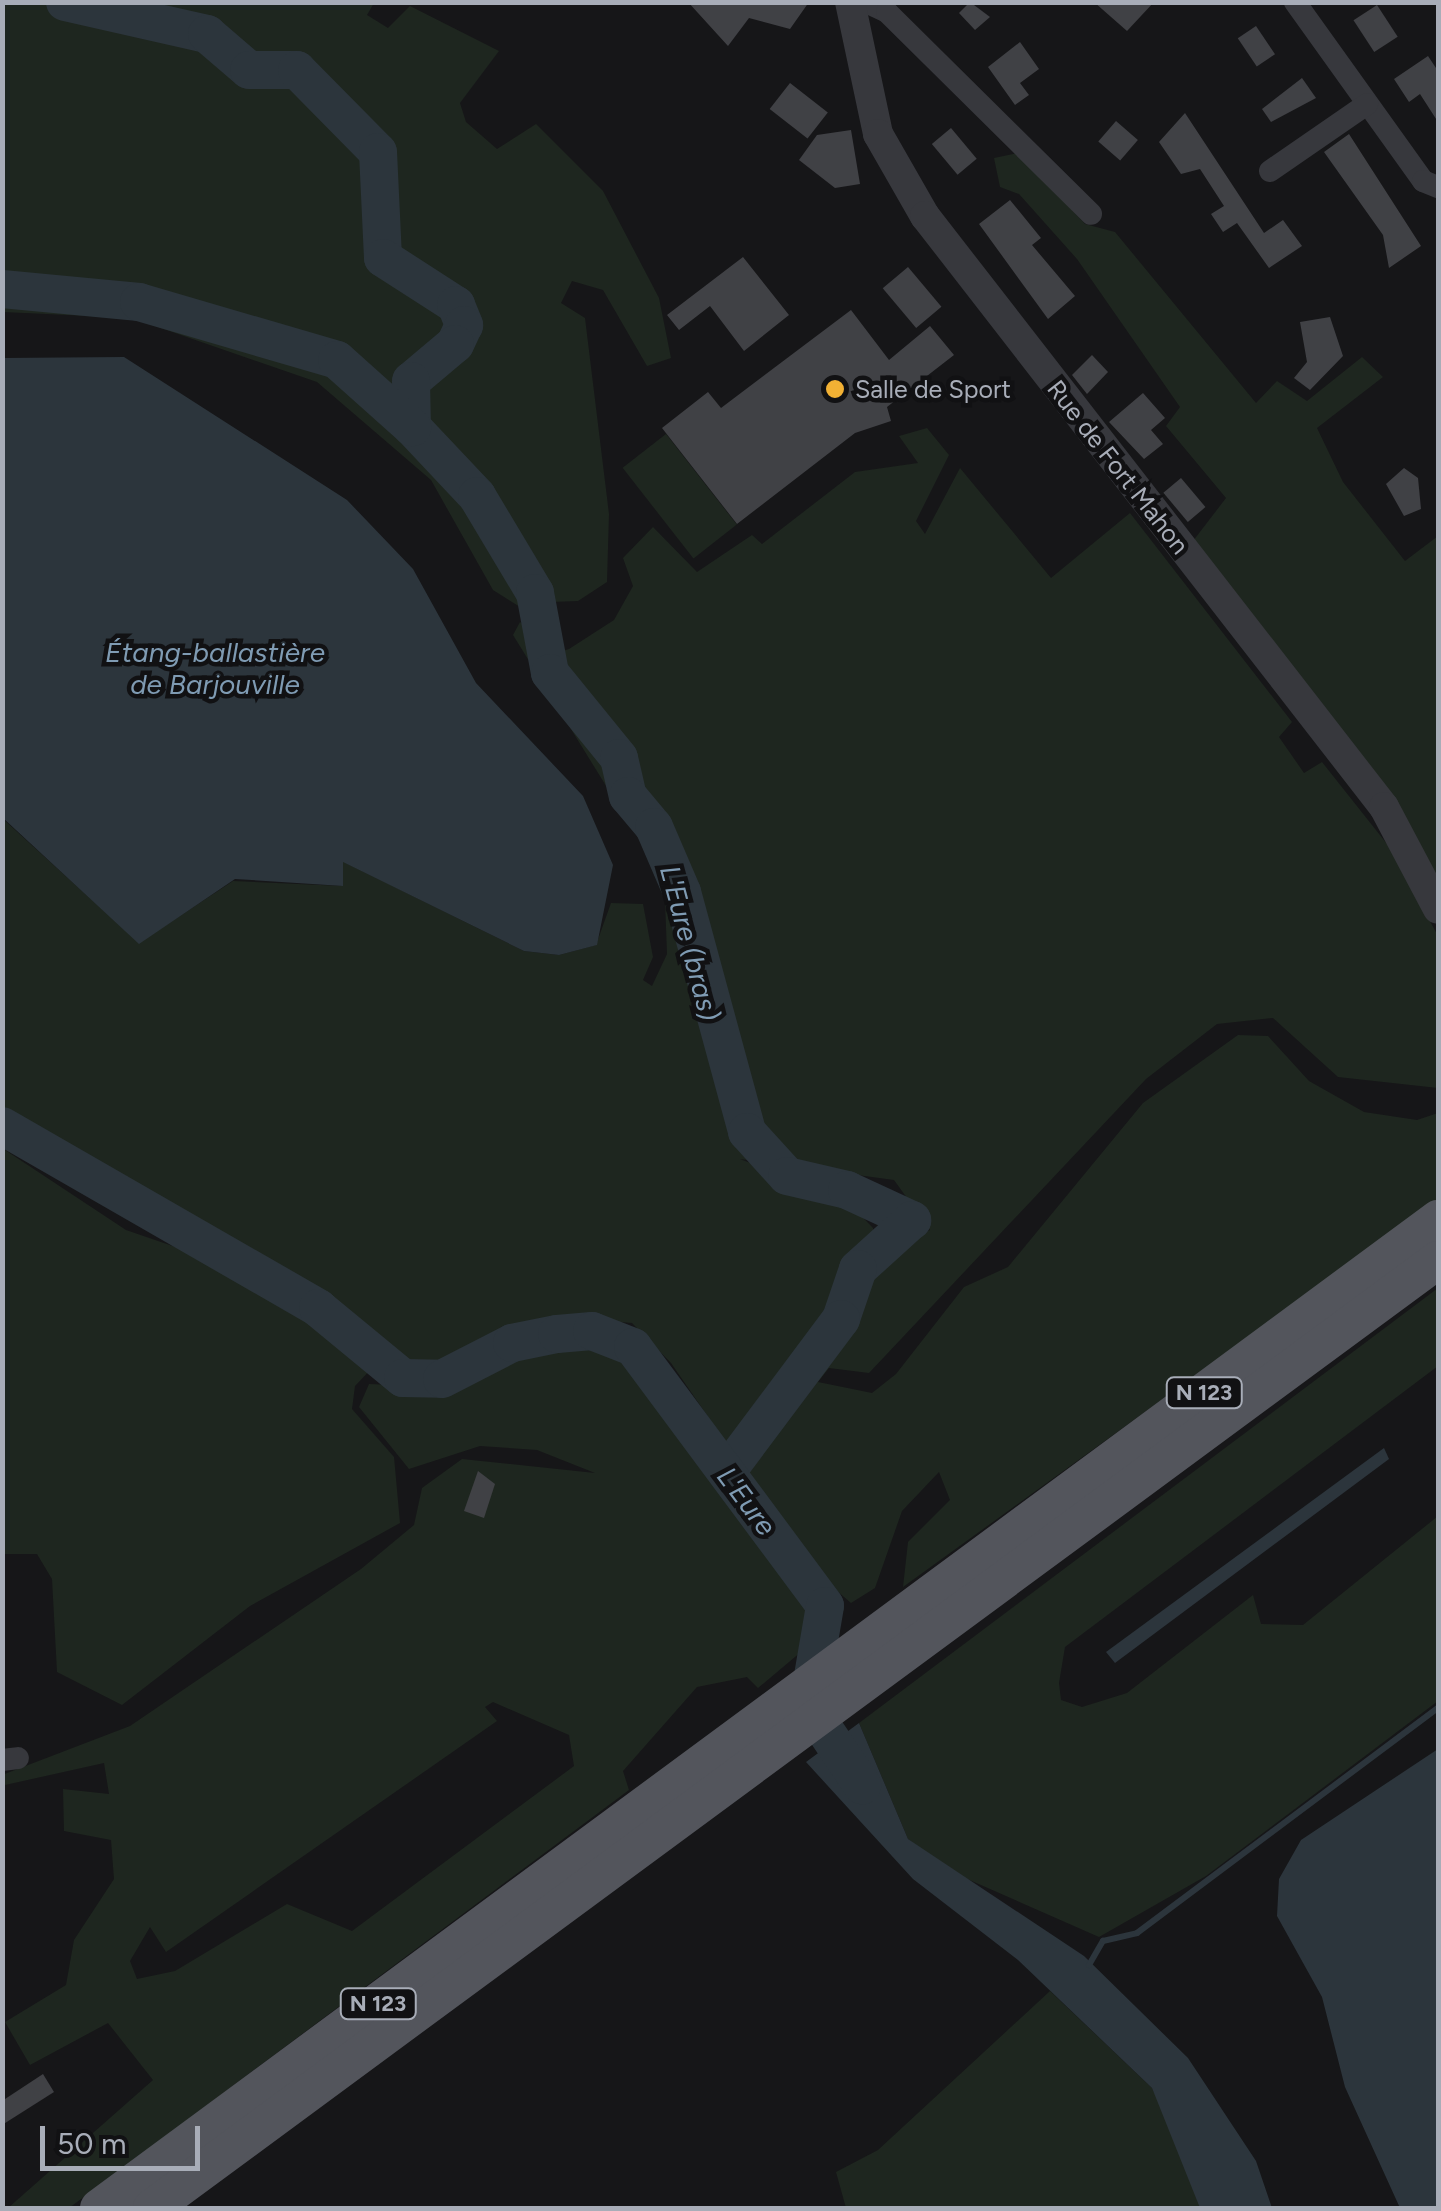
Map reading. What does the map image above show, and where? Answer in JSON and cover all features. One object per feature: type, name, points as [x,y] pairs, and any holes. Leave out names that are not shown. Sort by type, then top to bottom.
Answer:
[{"type":"main road","name":"N 123","points":[[152,2208],[979,1579],[1438,1219]]},
{"type":"main road","name":"N 123","points":[[979,1579],[1438,1260]]},
{"type":"main road","name":"N 123","points":[[99,2208],[668,1813]]},
{"type":"street","points":[[1295,2],[1423,181],[1438,188]]},
{"type":"street","points":[[858,3],[886,12],[1091,214]]},
{"type":"street","name":"Rue de Fort Mahon","points":[[858,3],[878,134],[925,216],[1384,807],[1438,908]]},
{"type":"street","points":[[1270,171],[1366,104]]},
{"type":"shaded area","points":[[2,3],[75,3],[78,23],[120,30],[119,3],[374,3],[367,15],[388,28],[410,6],[499,51],[460,103],[466,122],[497,149],[536,124],[603,191],[659,298],[671,358],[647,366],[603,290],[572,281],[561,303],[585,318],[609,514],[607,582],[578,601],[551,602],[531,575],[528,612],[493,590],[431,480],[317,382],[132,318],[3,312]]},
{"type":"shaded area","points":[[1018,153],[1085,224],[1115,232],[1256,403],[1277,381],[1307,401],[1362,357],[1383,377],[1317,428],[1343,482],[1405,561],[1438,536],[1438,888],[1193,541],[1226,498],[1166,426],[1180,407],[1077,259],[1019,194],[1000,187],[994,158]]},
{"type":"shaded area","points":[[927,428],[949,455],[916,521],[925,534],[960,468],[1051,578],[1130,513],[1292,722],[1279,737],[1304,773],[1322,762],[1391,849],[1438,936],[1438,1088],[1338,1077],[1273,1018],[1217,1024],[1146,1079],[869,1373],[829,1368],[818,1382],[872,1393],[896,1374],[964,1287],[1008,1267],[1143,1103],[1238,1035],[1268,1036],[1309,1081],[1364,1112],[1417,1120],[1438,1113],[1438,1200],[903,1587],[908,1542],[950,1500],[939,1472],[902,1511],[875,1588],[851,1603],[815,1572],[671,1363],[632,1323],[571,1318],[521,1327],[442,1369],[412,1368],[288,1276],[166,1216],[3,1107],[2,818],[139,943],[233,881],[342,886],[342,861],[524,951],[559,955],[596,945],[611,903],[643,904],[653,957],[643,980],[652,986],[667,954],[665,900],[640,841],[513,635],[520,622],[559,652],[569,649],[614,620],[633,586],[623,558],[653,527],[697,572],[752,535],[762,544],[855,472],[918,463],[899,436]],"holes":[[[740,1159],[894,1180],[930,1230],[876,1253],[873,1228],[846,1200]]]},
{"type":"shaded area","points":[[666,434],[737,525],[693,558],[623,468]]},
{"type":"shaded area","points":[[2,1148],[126,1230],[257,1275],[376,1364],[355,1386],[352,1409],[394,1457],[400,1523],[250,1606],[122,1705],[57,1672],[52,1579],[37,1554],[3,1554]]},
{"type":"shaded area","points":[[1438,1288],[1438,1366],[1065,1647],[1059,1683],[1061,1700],[1082,1707],[1127,1693],[1253,1595],[1261,1624],[1303,1625],[1438,1516],[1438,1701],[1206,1876],[1099,1937],[949,1871],[908,1839],[859,1723]]},
{"type":"shaded area","points":[[577,1342],[622,1350],[650,1378],[671,1423],[701,1446],[815,1608],[808,1646],[758,1688],[747,1677],[697,1687],[623,1771],[629,1790],[69,2208],[8,2208],[153,2080],[108,2023],[30,2065],[5,2022],[66,1985],[74,1940],[114,1879],[111,1840],[64,1831],[63,1789],[109,1794],[104,1763],[5,1785],[2,1775],[130,1726],[361,1569],[414,1525],[422,1488],[462,1459],[595,1473],[537,1450],[480,1446],[409,1469],[359,1407],[369,1384],[463,1388],[537,1343]],"holes":[[[493,1702],[569,1735],[574,1766],[352,1931],[287,1904],[175,1971],[137,1979],[130,1961],[150,1927],[166,1952],[497,1721],[485,1707]]]},
{"type":"shaded area","points":[[1050,1991],[1152,2088],[1210,2208],[846,2208],[836,2172],[878,2150]]},
{"type":"water","name":"Étang-ballastière de Barjouville","points":[[124,357],[347,500],[413,569],[476,683],[583,796],[613,865],[597,945],[559,955],[524,951],[343,862],[343,886],[235,879],[139,944],[3,818],[3,358]]},
{"type":"water","points":[[1384,1448],[1389,1459],[1115,1663],[1106,1652]]},
{"type":"water","points":[[859,1723],[908,1839],[1084,1956],[1188,2058],[1256,2161],[1272,2208],[1200,2208],[1152,2088],[1018,1960],[913,1879],[806,1762]]},
{"type":"water","points":[[1438,1749],[1438,2208],[1400,2208],[1345,2087],[1322,1997],[1277,1916],[1279,1879],[1301,1840]]},
{"type":"building","points":[[688,2],[809,2],[790,29],[749,18],[728,46]]},
{"type":"building","points":[[970,2],[990,17],[975,30],[959,13]]},
{"type":"building","points":[[1094,2],[1154,2],[1127,31]]},
{"type":"building","points":[[1377,5],[1398,37],[1374,52],[1354,20]]},
{"type":"building","points":[[1256,26],[1275,54],[1257,66],[1238,38]]},
{"type":"building","points":[[1020,42],[1039,69],[1020,83],[1029,95],[1015,105],[988,67]]},
{"type":"building","points":[[1428,56],[1438,71],[1438,122],[1420,94],[1409,102],[1394,79]]},
{"type":"building","points":[[1302,78],[1316,98],[1271,122],[1262,109]]},
{"type":"building","points":[[790,83],[828,113],[808,139],[770,109]]},
{"type":"building","points":[[1185,113],[1264,233],[1283,220],[1302,246],[1269,268],[1237,223],[1223,232],[1211,214],[1224,206],[1200,169],[1181,174],[1159,142]]},
{"type":"building","points":[[1116,121],[1138,140],[1120,160],[1098,141]]},
{"type":"building","points":[[951,128],[977,159],[958,175],[932,144]]},
{"type":"building","points":[[851,130],[860,184],[835,188],[799,160],[817,135]]},
{"type":"building","points":[[1349,134],[1421,246],[1389,268],[1383,235],[1324,152]]},
{"type":"building","points":[[1010,200],[1041,238],[1032,245],[1075,296],[1048,319],[979,224]]},
{"type":"building","points":[[743,257],[789,315],[744,351],[710,306],[679,330],[667,315]]},
{"type":"building","points":[[908,267],[941,307],[916,328],[883,288]]},
{"type":"building","points":[[851,310],[889,360],[930,326],[954,355],[887,407],[891,421],[855,433],[737,524],[662,428],[708,392],[721,408]]},
{"type":"building","points":[[1330,317],[1343,356],[1310,390],[1294,378],[1307,362],[1300,322]]},
{"type":"building","points":[[1092,355],[1108,372],[1087,394],[1072,375]]},
{"type":"building","points":[[1143,393],[1165,418],[1151,430],[1163,444],[1144,459],[1109,422]]},
{"type":"building","points":[[1404,468],[1418,478],[1421,509],[1404,516],[1386,484]]},
{"type":"building","points":[[1181,478],[1205,507],[1188,522],[1163,493]]},
{"type":"building","points":[[478,1471],[495,1484],[484,1518],[464,1511]]},
{"type":"building","points":[[43,2074],[54,2092],[2,2125],[2,2101]]},
{"type":"waterway","name":"L'Eure (bras)","points":[[65,2],[207,34],[249,70],[297,70],[378,152],[383,258],[456,305],[464,325],[455,344],[411,381],[412,427],[477,496],[535,593],[550,673],[619,758],[628,796],[654,827],[682,892],[747,1132],[787,1176],[847,1190],[912,1220],[858,1269],[841,1319],[728,1470]]},
{"type":"waterway","points":[[2,289],[139,302],[337,360],[412,427]]},
{"type":"waterway","name":"L'Eure","points":[[2,1126],[318,1308],[403,1378],[442,1379],[512,1343],[557,1334],[592,1331],[633,1347],[825,1606],[808,1705],[862,1785]]},
{"type":"waterway","points":[[1089,1965],[1103,1941],[1137,1933],[1438,1708]]},
{"type":"place","name":"Salle de Sport","points":[[835,389]]}]
